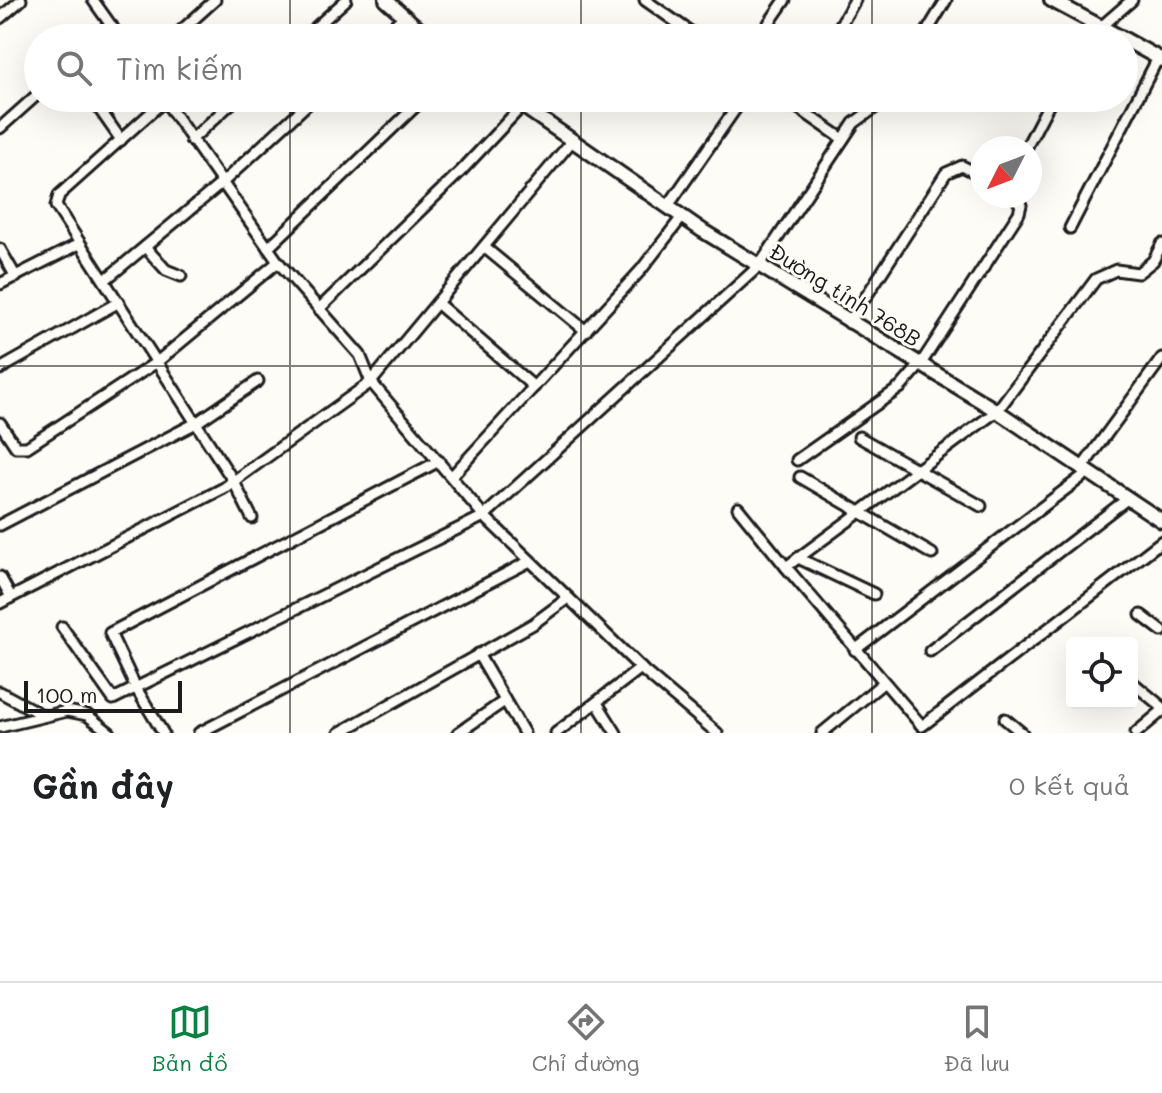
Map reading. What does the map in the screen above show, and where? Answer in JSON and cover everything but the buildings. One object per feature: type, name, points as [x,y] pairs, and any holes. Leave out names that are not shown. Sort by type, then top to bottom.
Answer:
[{"type":"street","points":[[0,18],[21,0]]},
{"type":"street","points":[[93,0],[111,24]]},
{"type":"street","points":[[188,24],[215,0]]},
{"type":"street","points":[[321,24],[346,0]]},
{"type":"street","points":[[386,0],[410,24]]},
{"type":"street","points":[[645,0],[679,24]]},
{"type":"street","points":[[769,23],[785,0]]},
{"type":"street","points":[[841,24],[855,0]]},
{"type":"street","points":[[931,24],[946,0]]},
{"type":"street","points":[[1051,0],[1096,24],[1132,0]]},
{"type":"street","points":[[395,24],[402,18]]},
{"type":"street","points":[[1138,47],[1160,59],[1138,100]]},
{"type":"street","points":[[0,128],[24,107]]},
{"type":"street","points":[[101,112],[121,140]]},
{"type":"street","points":[[150,112],[56,198],[56,206],[234,482],[252,518]]},
{"type":"street","points":[[173,112],[278,262],[360,355],[371,382],[484,516],[641,668],[717,733]]},
{"type":"street","points":[[191,140],[222,112]]},
{"type":"street","points":[[105,280],[222,183],[299,112]]},
{"type":"street","points":[[268,248],[409,112]]},
{"type":"street","points":[[319,309],[461,171],[509,112]]},
{"type":"street","name":"Đường tỉnh 768B","points":[[530,112],[682,217],[849,323],[997,411],[1162,521]]},
{"type":"street","points":[[668,206],[733,112]]},
{"type":"street","points":[[804,112],[843,139]]},
{"type":"street","points":[[62,627],[113,699],[484,516],[759,266],[843,139],[859,117],[867,112]]},
{"type":"street","points":[[1032,136],[1045,112]]},
{"type":"street","points":[[1070,228],[1132,112]]},
{"type":"street","points":[[0,603],[234,482],[371,382],[571,142]]},
{"type":"street","points":[[849,323],[946,173],[962,166],[970,170]]},
{"type":"street","points":[[797,460],[901,387],[920,365],[1020,208]]},
{"type":"street","points":[[452,476],[586,331],[682,217]]},
{"type":"street","points":[[0,284],[79,244]]},
{"type":"street","points":[[786,567],[997,411],[1096,279],[1116,270],[1138,273],[1153,261],[1162,244]]},
{"type":"street","points":[[145,247],[166,270],[181,276]]},
{"type":"street","points":[[484,247],[586,331]]},
{"type":"street","points":[[0,249],[16,277]]},
{"type":"street","points":[[1,428],[16,447],[27,447],[157,362],[278,262]]},
{"type":"street","points":[[0,369],[119,302]]},
{"type":"street","points":[[437,303],[534,387]]},
{"type":"street","points":[[855,650],[1084,471],[1162,358]]},
{"type":"street","points":[[0,525],[196,423],[258,381]]},
{"type":"street","points":[[859,437],[981,506]]},
{"type":"street","points":[[163,733],[136,688],[110,633],[439,461]]},
{"type":"street","points":[[800,477],[932,554]]},
{"type":"street","points":[[930,651],[1127,499]]},
{"type":"street","points":[[738,508],[855,650],[925,729],[1162,541]]},
{"type":"street","points":[[798,558],[874,594]]},
{"type":"street","points":[[199,733],[530,561]]},
{"type":"street","points":[[0,577],[11,597]]},
{"type":"street","points":[[339,733],[533,624],[568,598]]},
{"type":"street","points":[[1141,615],[1162,631]]},
{"type":"street","points":[[478,654],[503,702],[524,733]]},
{"type":"street","points":[[556,733],[641,668]]},
{"type":"street","points":[[824,732],[883,683]]},
{"type":"street","points":[[1136,733],[1162,709],[1138,687]]},
{"type":"street","points":[[0,692],[44,716]]},
{"type":"street","points":[[458,733],[503,702]]},
{"type":"street","points":[[597,703],[616,733]]},
{"type":"street","points":[[0,727],[67,711],[82,712],[110,733]]},
{"type":"street","points":[[1005,719],[1022,733]]}]
